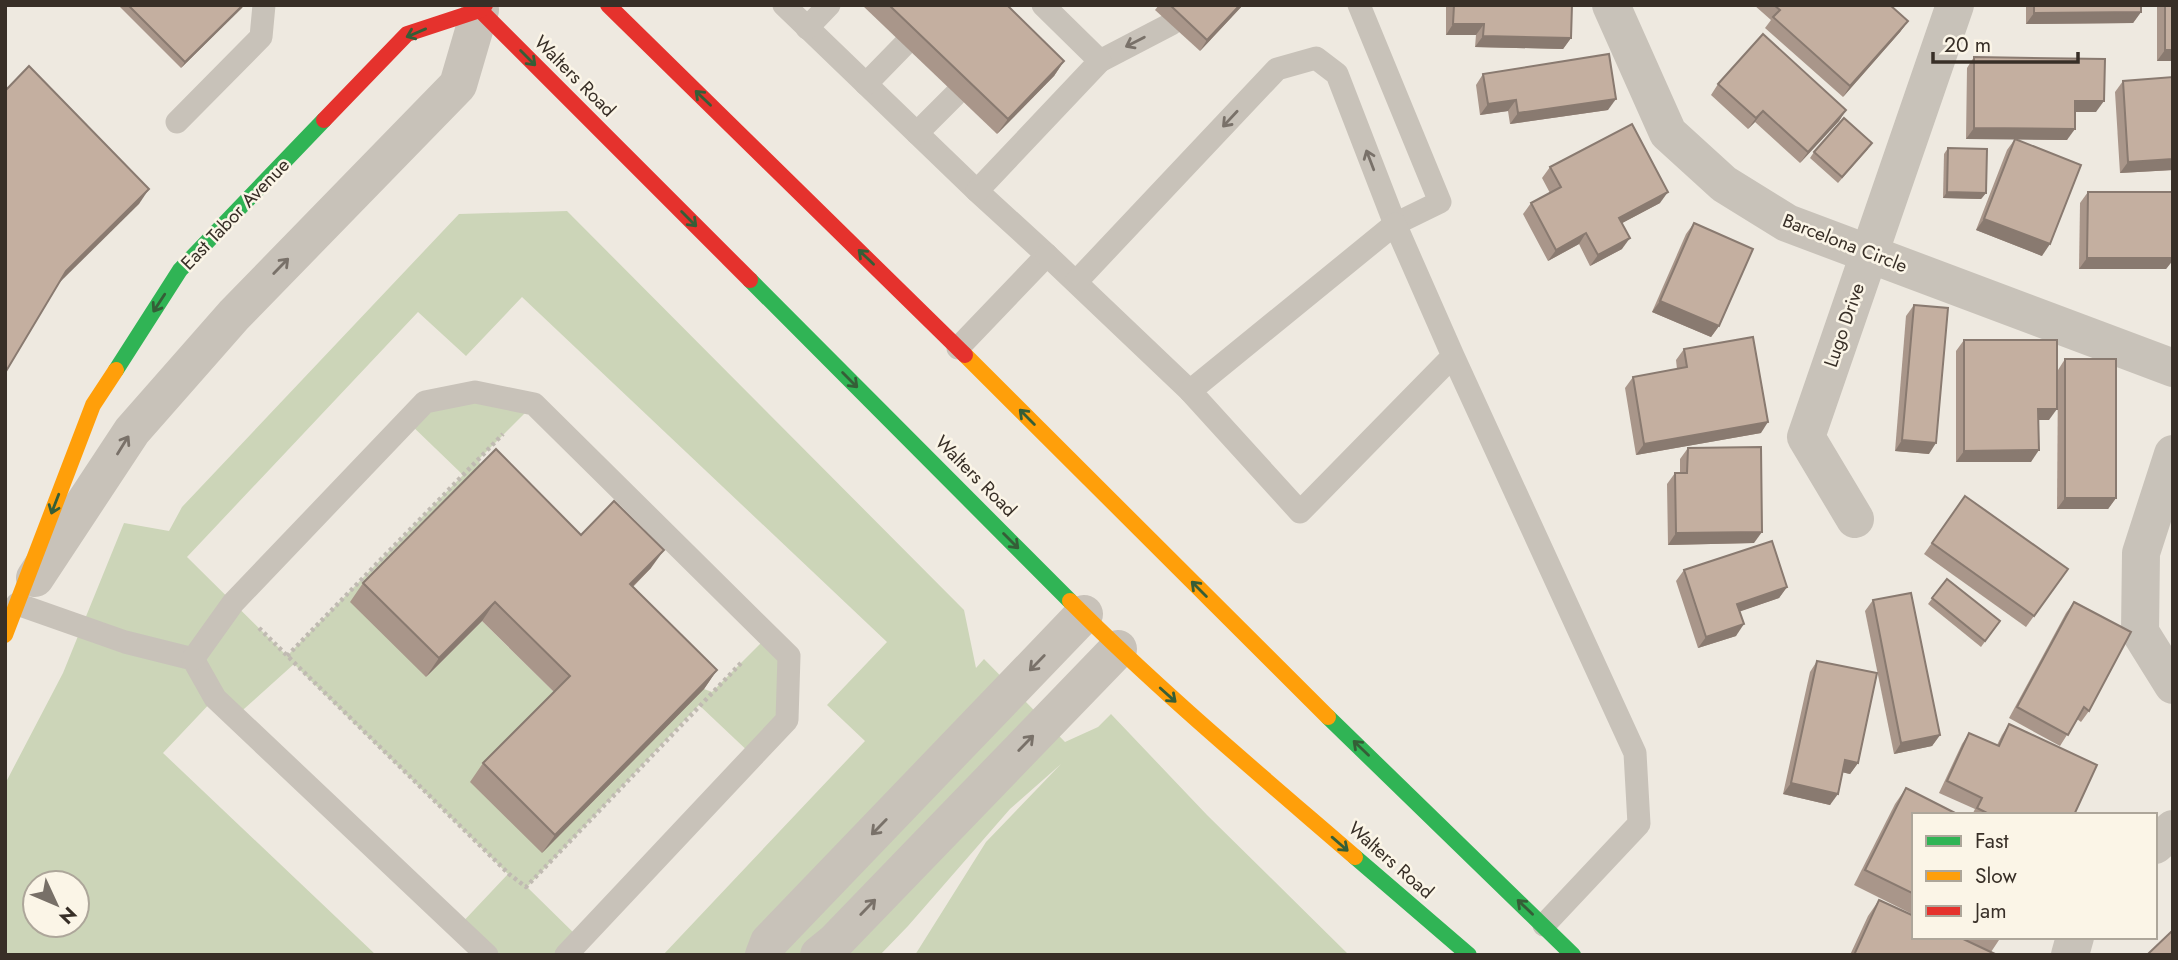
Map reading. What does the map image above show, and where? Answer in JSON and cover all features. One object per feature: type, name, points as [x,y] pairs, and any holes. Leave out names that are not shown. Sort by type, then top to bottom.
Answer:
[{"type":"main road","points":[[608,5],[1573,955]]},
{"type":"main road","name":"East Tabor Avenue","points":[[9,613],[93,405],[180,270],[407,34],[480,7]]},
{"type":"main road","name":"Walters Road","points":[[480,7],[1118,649],[1469,955]]},
{"type":"street","name":"Barcelona Circle","points":[[1611,5],[1668,133],[1724,184],[1787,223],[2173,368]]},
{"type":"street","name":"Lugo Drive","points":[[1855,519],[1806,437],[1955,5]]},
{"type":"street","points":[[9,613],[132,431],[233,315],[458,85],[480,7]]},
{"type":"street","points":[[2173,454],[2141,553],[2140,632],[2173,685]]},
{"type":"street","points":[[764,955],[769,942],[1084,614]]},
{"type":"street","points":[[820,955],[1118,649]]},
{"type":"street","points":[[2157,843],[2173,829]]},
{"type":"lane","points":[[177,122],[261,37],[264,5]]},
{"type":"lane","points":[[784,5],[1190,391],[1300,512],[1453,356]]},
{"type":"lane","points":[[807,28],[829,5]]},
{"type":"lane","points":[[1190,391],[1395,224],[1440,202],[1359,5]]},
{"type":"lane","points":[[1038,11],[1100,61]]},
{"type":"lane","points":[[977,191],[1100,61],[1171,24]]},
{"type":"lane","points":[[866,84],[904,46]]},
{"type":"lane","points":[[1076,282],[1277,69],[1316,58],[1337,74],[1395,224],[1635,753],[1639,824],[1544,925]]},
{"type":"lane","points":[[917,133],[955,95]]},
{"type":"lane","points":[[958,348],[1047,255]]},
{"type":"lane","points":[[193,659],[233,603],[425,402],[475,391],[534,404],[789,656],[786,720],[566,955]]},
{"type":"lane","points":[[9,613],[193,659],[215,698],[487,955]]},
{"type":"path","points":[[287,656],[534,404]]},
{"type":"path","points":[[233,603],[509,874],[526,887],[705,698],[768,636]]},
{"type":"green space","points":[[567,211],[964,610],[976,668],[984,659],[1065,742],[1098,727],[1111,714],[1207,815],[1349,955],[915,955],[986,842],[1061,764],[1010,809],[880,955],[663,955],[865,741],[827,705],[887,642],[522,297],[466,356],[418,312],[187,557],[287,656],[463,475],[407,421],[425,402],[534,404],[478,460],[483,468],[426,677],[482,621],[557,695],[704,689],[712,692],[768,636],[789,656],[787,720],[753,756],[699,705],[527,887],[581,940],[566,955],[487,955],[458,927],[508,874],[294,664],[235,717],[215,698],[163,753],[376,955],[5,955],[5,784],[63,673],[124,523],[169,531],[182,507],[459,214]]},
{"type":"building","points":[[128,5],[243,5],[185,62]]},
{"type":"building","points":[[889,5],[1007,5],[1064,61],[1008,119]]},
{"type":"building","points":[[1170,5],[1240,5],[1207,40]]},
{"type":"building","points":[[1454,5],[1572,5],[1571,38],[1483,36],[1484,24],[1453,24]]},
{"type":"building","points":[[1774,5],[1890,5],[1908,21],[1850,86],[1773,17],[1780,10]]},
{"type":"building","points":[[2034,5],[2141,5],[2141,12],[2034,13]]},
{"type":"building","points":[[2165,5],[2173,5],[2173,50],[2165,50]]},
{"type":"building","points":[[1763,34],[1846,110],[1808,152],[1763,111],[1756,118],[1718,84]]},
{"type":"building","points":[[1609,54],[1616,99],[1518,113],[1516,100],[1488,104],[1483,74]]},
{"type":"building","points":[[1974,57],[2105,59],[2104,101],[2075,101],[2075,129],[1974,128]]},
{"type":"building","points":[[29,66],[149,189],[66,271],[5,373],[5,91]]},
{"type":"building","points":[[2173,77],[2173,159],[2128,162],[2123,81]]},
{"type":"building","points":[[1844,118],[1872,143],[1842,177],[1814,152]]},
{"type":"building","points":[[1632,124],[1668,192],[1619,218],[1630,238],[1598,255],[1586,233],[1556,250],[1531,203],[1561,187],[1550,167]]},
{"type":"building","points":[[2015,139],[2081,165],[2050,244],[1984,219]]},
{"type":"building","points":[[1948,148],[1987,149],[1986,193],[1947,192]]},
{"type":"building","points":[[2088,192],[2173,192],[2173,258],[2087,258]]},
{"type":"building","points":[[1694,223],[1753,249],[1719,326],[1660,301]]},
{"type":"building","points":[[1914,305],[1948,308],[1936,443],[1902,440]]},
{"type":"building","points":[[1753,337],[1768,422],[1644,444],[1633,377],[1687,367],[1684,349]]},
{"type":"building","points":[[1964,340],[2057,340],[2057,409],[2038,409],[2039,450],[1964,451]]},
{"type":"building","points":[[2065,359],[2116,359],[2116,498],[2065,498]]},
{"type":"building","points":[[1761,447],[1762,532],[1676,533],[1675,473],[1687,473],[1688,448]]},
{"type":"building","points":[[496,449],[581,535],[614,501],[664,550],[630,584],[717,670],[555,835],[483,763],[570,676],[495,602],[439,658],[363,583]]},
{"type":"building","points":[[1965,496],[2068,569],[2034,616],[1932,543]]},
{"type":"building","points":[[1772,541],[1787,587],[1737,604],[1744,624],[1706,637],[1684,570]]},
{"type":"building","points":[[1947,579],[2000,621],[1985,641],[1932,598]]},
{"type":"building","points":[[1911,593],[1940,735],[1901,743],[1873,600]]},
{"type":"building","points":[[2074,602],[2131,632],[2089,711],[2084,707],[2068,735],[2017,707]]},
{"type":"building","points":[[1817,661],[1877,673],[1858,763],[1845,760],[1838,794],[1791,783]]},
{"type":"building","points":[[2009,724],[2097,765],[2075,813],[1987,813],[1977,808],[1982,798],[1947,781],[1969,733],[1999,746]]},
{"type":"building","points":[[1906,788],[1955,813],[1912,813],[1912,893],[1865,870]]},
{"type":"building","points":[[1879,900],[1912,915],[1912,939],[1963,939],[1995,954],[1995,955],[1854,955]]},
{"type":"building","points":[[2173,930],[2173,955],[2148,955],[2148,954]]},
{"type":"traffic: fast","points":[[116,370],[180,270],[324,120]]},
{"type":"traffic: fast","points":[[750,280],[1070,601]]},
{"type":"traffic: fast","points":[[1328,717],[1573,955]]},
{"type":"traffic: fast","points":[[1355,857],[1469,955]]},
{"type":"traffic: slow","points":[[965,355],[1328,717]]},
{"type":"traffic: slow","points":[[5,635],[93,405],[116,370]]},
{"type":"traffic: slow","points":[[1070,601],[1175,700],[1355,857]]},
{"type":"traffic: jam","points":[[475,5],[750,280]]},
{"type":"traffic: jam","points":[[324,120],[407,34],[480,10],[485,5]]},
{"type":"traffic: jam","points":[[608,5],[965,355]]}]
